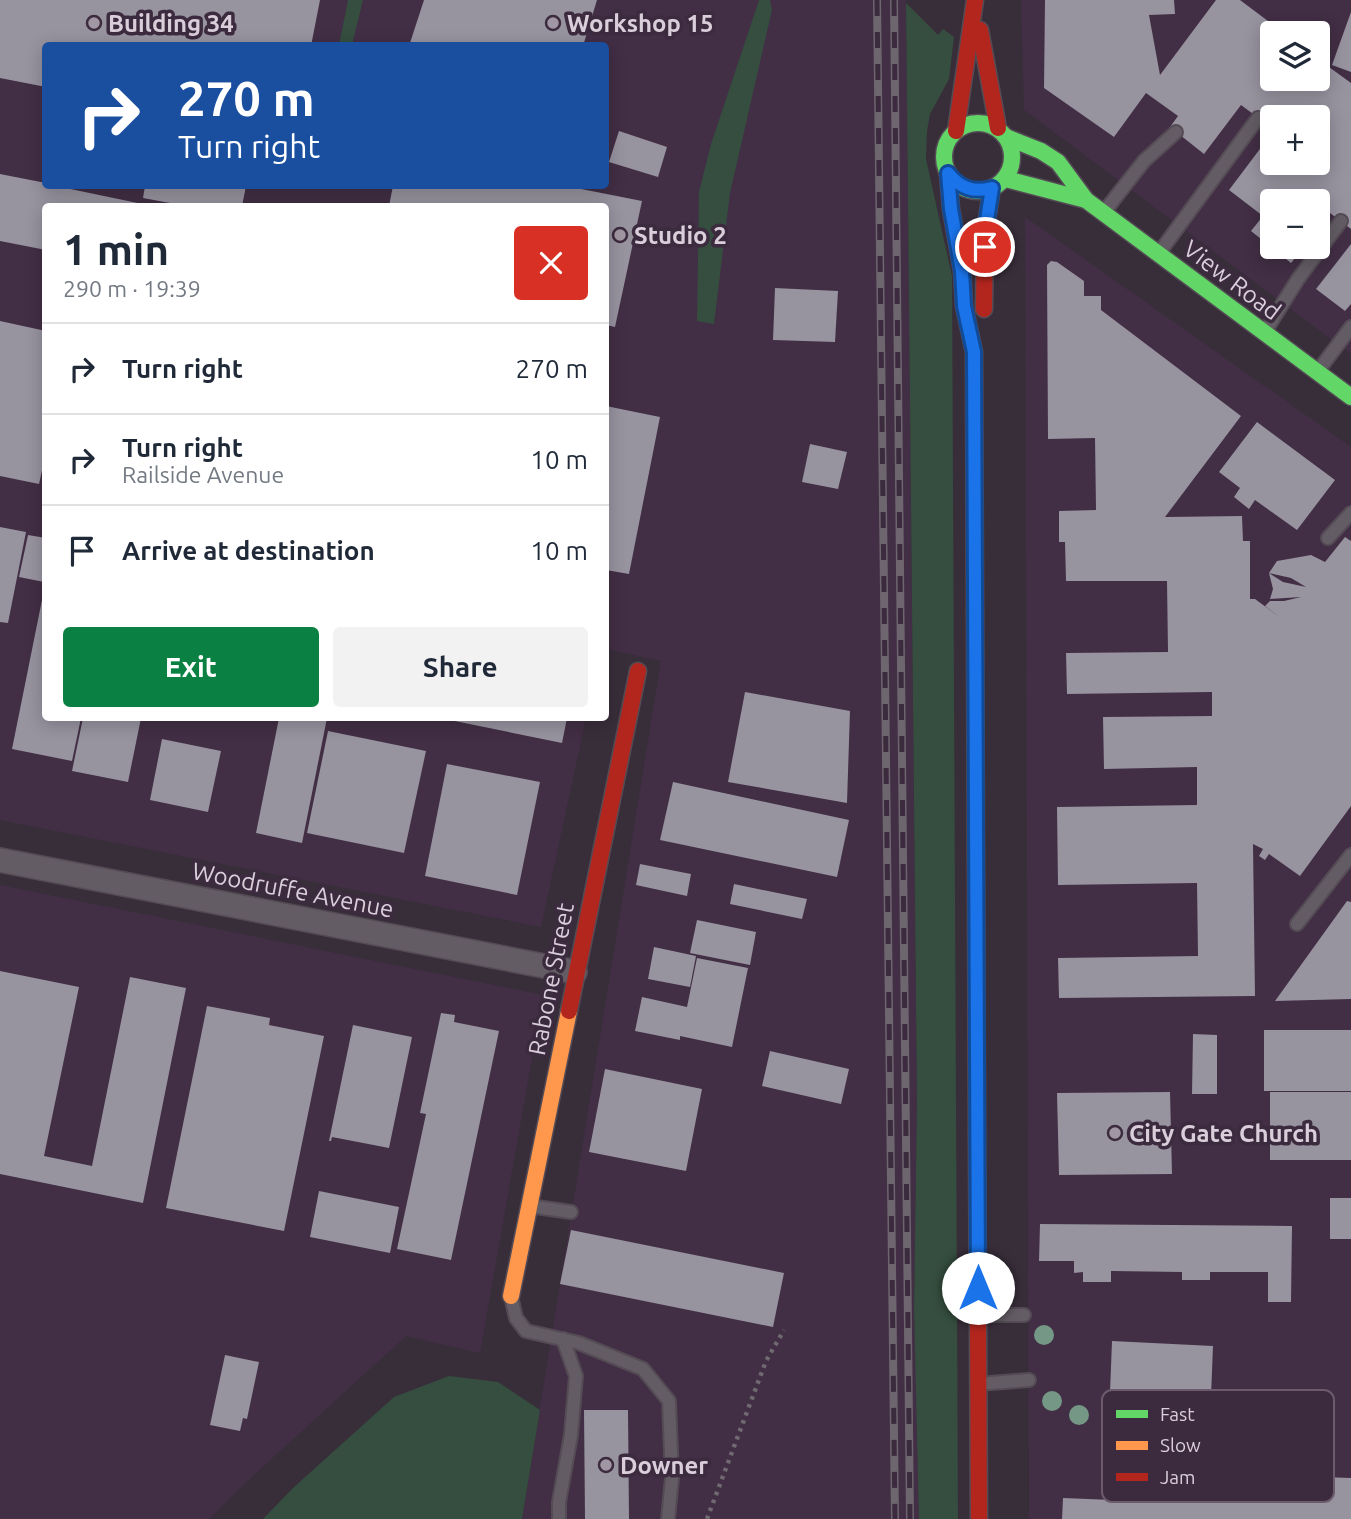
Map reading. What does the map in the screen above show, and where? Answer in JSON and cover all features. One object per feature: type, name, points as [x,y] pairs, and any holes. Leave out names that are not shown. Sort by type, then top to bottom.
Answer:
[{"type":"main road","points":[[975,0],[956,131],[945,150],[944,163],[948,173],[951,209],[962,271],[964,306],[974,352],[979,1519]]},
{"type":"main road","points":[[974,352],[984,313],[985,232],[999,184],[1011,164],[1012,149],[1002,133],[975,0]]},
{"type":"main road","points":[[956,131],[974,123],[986,124],[1002,133]]},
{"type":"main road","name":"View Road","points":[[1002,133],[1058,162],[1086,200],[1350,394]]},
{"type":"main road","points":[[948,173],[957,184],[966,189],[981,191],[999,184]]},
{"type":"main road","name":"View Road","points":[[999,184],[1086,200]]},
{"type":"main road","name":"Rabone Street","points":[[511,1296],[638,671]]},
{"type":"street","name":"Woodruffe Avenue","points":[[0,860],[575,972]]},
{"type":"lane","points":[[1158,254],[1258,118]]},
{"type":"lane","points":[[1104,213],[1144,161],[1176,132]]},
{"type":"lane","points":[[1264,332],[1298,279],[1341,221]]},
{"type":"lane","points":[[1318,372],[1351,327]]},
{"type":"lane","points":[[1328,538],[1351,513]]},
{"type":"lane","points":[[1297,924],[1351,855]]},
{"type":"lane","points":[[529,1206],[571,1212]]},
{"type":"lane","points":[[511,1296],[516,1318],[526,1331],[579,1343],[643,1369],[669,1401],[672,1478],[668,1519]]},
{"type":"lane","points":[[978,1315],[1024,1315]]},
{"type":"lane","points":[[559,1519],[576,1376],[563,1339]]},
{"type":"lane","points":[[978,1384],[1029,1380]]},
{"type":"path","points":[[706,1519],[766,1361],[784,1330]]},
{"type":"shaded area","points":[[0,0],[906,0],[917,1102],[914,1309],[921,1519],[522,1519],[661,661],[609,650],[609,203],[42,203],[42,721],[585,721],[541,927],[0,820]]},
{"type":"shaded area","points":[[1021,0],[1351,0],[1351,354],[1024,110]]},
{"type":"shaded area","points":[[1025,217],[1351,447],[1351,1519],[1029,1519]]},
{"type":"shaded area","points":[[0,885],[543,995],[480,1353],[406,1336],[209,1519],[0,1519]]},
{"type":"green space","points":[[348,0],[363,0],[353,42],[340,42]]},
{"type":"green space","points":[[759,0],[770,0],[772,10],[730,193],[714,324],[697,321],[699,192],[711,144]]},
{"type":"green space","points":[[906,3],[938,35],[943,29],[954,37],[949,79],[930,114],[926,159],[952,276],[958,1519],[919,1519],[914,1309],[917,1102]]},
{"type":"green space","points":[[449,1376],[498,1382],[540,1410],[522,1519],[263,1519],[293,1488],[394,1397]]},
{"type":"building","name":"Building 34","points":[[0,0],[320,0],[312,42],[42,42],[42,86],[0,78]]},
{"type":"building","points":[[424,0],[597,0],[584,42],[410,42]]},
{"type":"building","points":[[1045,0],[1174,0],[1175,14],[1149,15],[1160,75],[1216,0],[1240,0],[1268,21],[1260,21],[1260,91],[1330,91],[1330,68],[1351,83],[1351,229],[1330,213],[1330,189],[1260,189],[1260,214],[1229,190],[1260,149],[1260,175],[1330,175],[1330,105],[1260,105],[1260,119],[1241,105],[1204,154],[1170,127],[1178,116],[1146,93],[1114,137],[1044,88]]},
{"type":"building","points":[[1351,12],[1351,72],[1332,65]]},
{"type":"building","points":[[619,131],[667,147],[658,177],[609,162]]},
{"type":"building","points":[[0,174],[42,182],[42,189],[70,189],[138,203],[42,203],[42,249],[0,241]]},
{"type":"building","points":[[144,189],[245,189],[243,203],[170,203],[143,198]]},
{"type":"building","name":"Studio 2","points":[[392,189],[581,189],[642,201],[615,327],[609,326],[609,203],[390,203]]},
{"type":"building","points":[[1260,220],[1260,238],[1251,231]]},
{"type":"building","points":[[1351,244],[1351,304],[1345,311],[1316,289]]},
{"type":"building","points":[[1051,261],[1057,262],[1084,281],[1084,296],[1101,296],[1101,310],[1241,416],[1165,517],[1242,516],[1243,541],[1250,541],[1250,599],[1255,599],[1282,619],[1265,606],[1270,601],[1301,597],[1270,599],[1273,589],[1269,573],[1277,561],[1311,555],[1325,562],[1345,537],[1351,541],[1351,806],[1300,876],[1269,854],[1265,860],[1259,856],[1263,849],[1253,844],[1255,996],[1059,998],[1058,958],[1198,956],[1197,883],[1058,885],[1057,807],[1197,805],[1197,767],[1104,769],[1103,717],[1212,716],[1212,692],[1067,694],[1066,653],[1168,652],[1167,581],[1066,581],[1065,542],[1059,542],[1059,511],[1096,510],[1095,438],[1048,439],[1047,265]],"holes":[[[1269,573],[1291,578],[1306,587],[1283,582]]]},
{"type":"building","points":[[775,288],[838,291],[835,342],[773,340]]},
{"type":"building","points":[[0,321],[42,330],[42,470],[39,484],[0,476]]},
{"type":"building","points":[[609,407],[660,417],[629,574],[609,571]]},
{"type":"building","points":[[1257,422],[1335,480],[1297,530],[1255,500],[1249,509],[1234,497],[1240,488],[1219,472]]},
{"type":"building","points":[[810,444],[847,452],[838,489],[802,482]]},
{"type":"building","points":[[0,527],[26,532],[8,623],[0,622]]},
{"type":"building","points":[[28,535],[42,537],[42,582],[19,577]]},
{"type":"building","points":[[42,600],[42,721],[80,721],[72,761],[12,749]]},
{"type":"building","points":[[745,692],[850,711],[847,803],[728,782]]},
{"type":"building","points":[[82,721],[140,721],[128,782],[72,771]]},
{"type":"building","points":[[278,721],[326,721],[302,843],[256,833]]},
{"type":"building","points":[[455,721],[566,721],[562,743]]},
{"type":"building","points":[[328,731],[426,751],[404,853],[307,833]]},
{"type":"building","points":[[162,739],[221,751],[208,812],[150,800]]},
{"type":"building","points":[[447,764],[540,782],[517,895],[425,876]]},
{"type":"building","points":[[673,782],[849,820],[837,877],[660,840]]},
{"type":"building","points":[[640,864],[691,874],[687,896],[636,885]]},
{"type":"building","points":[[734,884],[807,899],[802,919],[730,904]]},
{"type":"building","points":[[1347,901],[1351,902],[1351,999],[1275,1001]]},
{"type":"building","points":[[697,920],[756,932],[750,965],[690,953]]},
{"type":"building","points":[[654,947],[696,956],[690,987],[648,979]]},
{"type":"building","points":[[697,958],[748,968],[732,1047],[680,1036],[680,1040],[635,1031],[642,997],[687,1007]]},
{"type":"building","points":[[0,971],[79,987],[44,1156],[92,1166],[130,977],[186,988],[143,1203],[0,1174]]},
{"type":"building","points":[[207,1006],[270,1018],[269,1025],[324,1036],[284,1231],[166,1208]]},
{"type":"building","points":[[441,1013],[455,1015],[454,1022],[499,1031],[451,1260],[397,1249],[426,1114],[420,1113]]},
{"type":"building","points":[[353,1025],[412,1037],[389,1148],[332,1137],[329,1141]]},
{"type":"building","points":[[1264,1030],[1351,1030],[1351,1091],[1264,1091]]},
{"type":"building","points":[[1193,1034],[1217,1035],[1217,1094],[1192,1094]]},
{"type":"building","points":[[770,1051],[849,1069],[841,1104],[762,1086]]},
{"type":"building","points":[[605,1069],[702,1089],[686,1171],[589,1152]]},
{"type":"building","name":"City Gate Church","points":[[1170,1092],[1172,1174],[1059,1175],[1057,1093]]},
{"type":"building","points":[[1270,1092],[1351,1092],[1351,1160],[1270,1160]]},
{"type":"building","points":[[319,1191],[399,1207],[390,1253],[310,1237]]},
{"type":"building","points":[[1330,1198],[1351,1198],[1351,1239],[1330,1239]]},
{"type":"building","points":[[1040,1224],[1292,1226],[1291,1302],[1268,1302],[1268,1272],[1210,1272],[1210,1280],[1182,1280],[1182,1272],[1111,1271],[1111,1282],[1083,1282],[1083,1272],[1074,1273],[1074,1261],[1039,1261]]},
{"type":"building","points":[[571,1230],[784,1273],[773,1327],[560,1284]]},
{"type":"building","points":[[1112,1341],[1213,1346],[1211,1390],[1110,1390]]},
{"type":"building","points":[[225,1355],[259,1362],[247,1419],[243,1418],[240,1431],[210,1425]]},
{"type":"building","name":"Downer","points":[[584,1410],[628,1410],[629,1519],[585,1519]]},
{"type":"building","points":[[1334,1477],[1351,1478],[1351,1519],[1062,1519],[1063,1498],[1102,1500],[1102,1502],[1334,1502]]},
{"type":"railway","points":[[877,0],[895,1519]]},
{"type":"railway","points":[[894,0],[910,1519]]},
{"type":"traffic: fast","points":[[978,123],[991,126],[1002,133],[1009,144],[1012,157],[1009,170],[1002,181],[991,188],[978,191],[965,188],[954,181],[947,170],[944,157],[947,144],[954,133],[965,126],[978,123]]},
{"type":"traffic: fast","points":[[1006,137],[1041,151],[1058,162],[1086,200],[1351,397]]},
{"type":"traffic: fast","points":[[1006,179],[1086,200]]},
{"type":"traffic: fast","points":[[975,613],[977,1134]]},
{"type":"traffic: slow","points":[[948,173],[951,209],[962,271],[964,306],[974,352],[975,613]]},
{"type":"traffic: slow","points":[[511,1296],[569,1011]]},
{"type":"traffic: jam","points":[[956,131],[975,0]]},
{"type":"traffic: jam","points":[[980,30],[998,128]]},
{"type":"traffic: jam","points":[[984,309],[985,231],[992,188]]},
{"type":"traffic: jam","points":[[569,1011],[638,671]]},
{"type":"traffic: jam","points":[[977,1134],[979,1519]]},
{"type":"place","name":"Building 34","points":[[94,23]]},
{"type":"place","name":"Workshop 15","points":[[553,23]]},
{"type":"place","name":"Studio 2","points":[[620,235]]},
{"type":"place","name":"City Gate Church","points":[[1115,1133]]},
{"type":"place","name":"Downer","points":[[606,1465]]},
{"type":"route","points":[[978,1288],[974,352],[964,306],[962,271],[951,209],[948,173],[957,184],[966,189],[981,191],[992,188],[985,247]]}]
